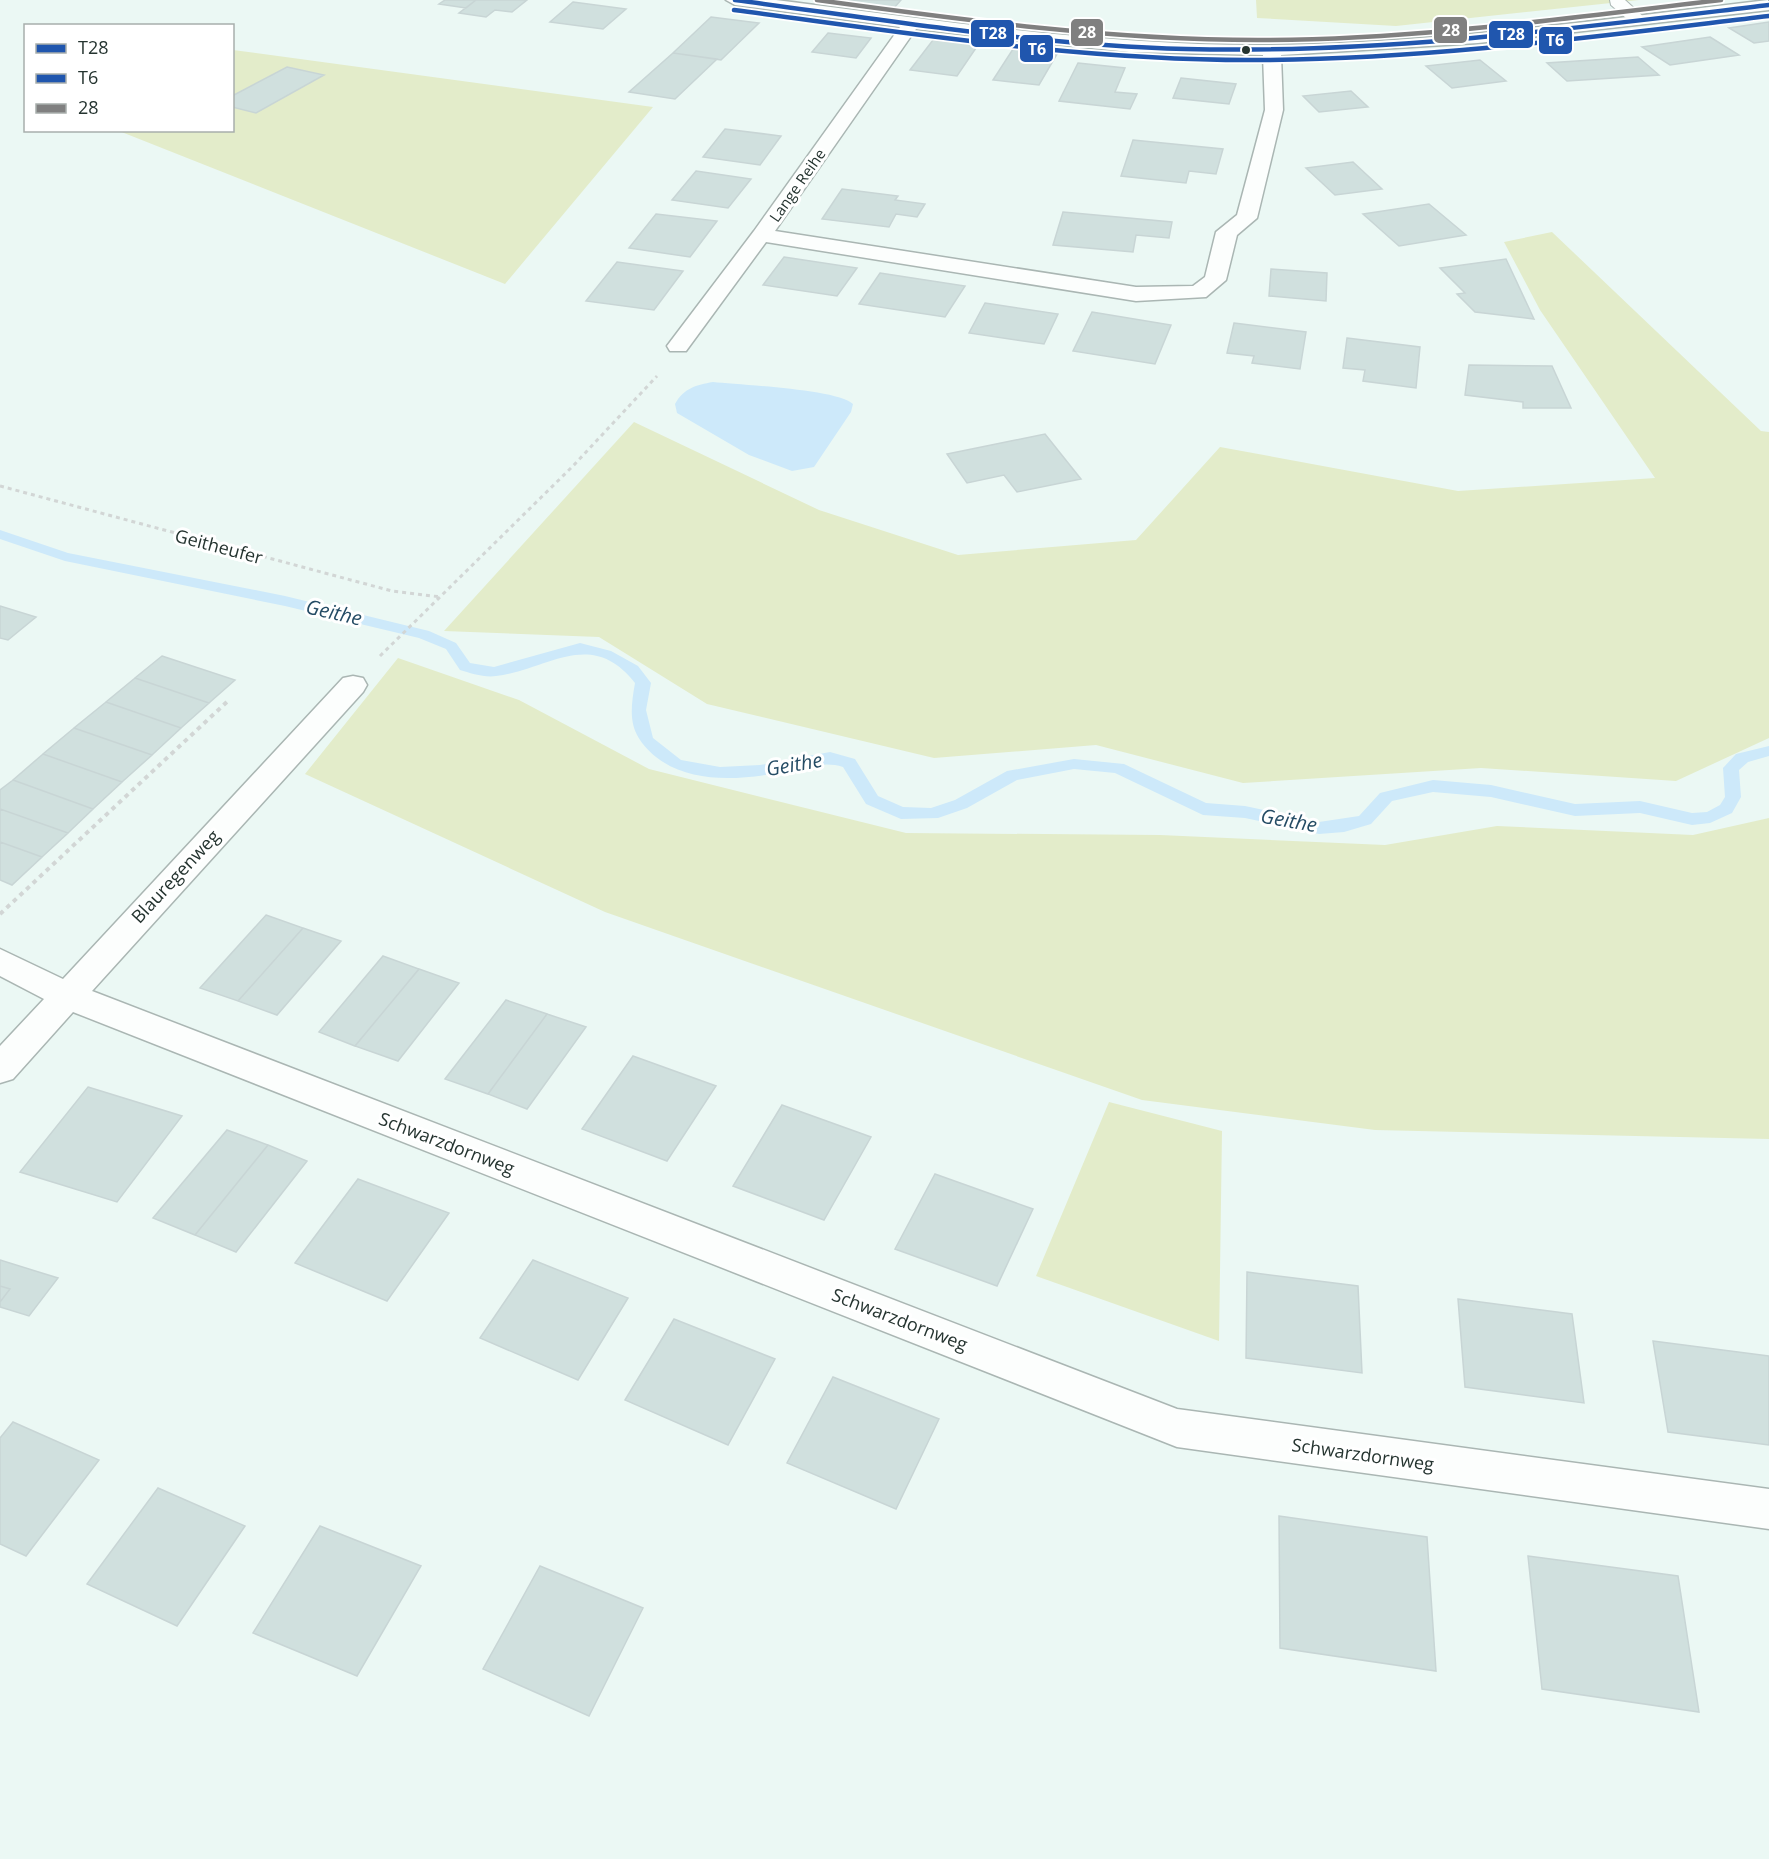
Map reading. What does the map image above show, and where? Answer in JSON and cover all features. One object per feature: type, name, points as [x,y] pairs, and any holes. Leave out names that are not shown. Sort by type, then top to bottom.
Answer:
[{"type":"street","points":[[735,0],[912,22],[1148,47],[1272,50],[1486,37],[1769,5]]},
{"type":"street","name":"Lange Reihe","points":[[678,346],[761,235],[912,22]]},
{"type":"street","points":[[761,235],[1136,294],[1198,292],[1215,280],[1227,232],[1247,218],[1275,111],[1272,50]]},
{"type":"street","name":"Blauregenweg","points":[[0,1069],[65,995],[353,685]]},
{"type":"street","name":"Schwarzdornweg","points":[[0,961],[65,995],[1178,1428],[1769,1509]]},
{"type":"lane","points":[[1617,2],[1640,20]]},
{"type":"path","points":[[382,655],[573,466],[668,363],[678,346]]},
{"type":"path","name":"Geitheufer","points":[[0,486],[392,591],[441,597]]},
{"type":"path","points":[[0,914],[230,699]]},
{"type":"green space","points":[[1256,0],[1639,0],[1396,26],[1257,18]]},
{"type":"green space","points":[[234,50],[653,107],[505,284],[122,132],[234,132]]},
{"type":"green space","points":[[1552,232],[1761,431],[1769,432],[1769,738],[1676,781],[1481,768],[1243,783],[1096,745],[934,758],[707,704],[599,637],[444,631],[634,422],[819,510],[958,555],[1136,540],[1220,447],[1458,491],[1655,478],[1540,310],[1504,242]]},
{"type":"green space","points":[[398,658],[519,700],[649,769],[906,833],[1160,835],[1385,845],[1497,826],[1693,835],[1769,818],[1769,1139],[1375,1130],[1142,1100],[605,912],[305,774]]},
{"type":"green space","points":[[1109,1102],[1222,1131],[1219,1341],[1036,1276]]},
{"type":"water","points":[[713,382],[809,391],[843,399],[853,404],[851,412],[814,467],[792,471],[749,455],[677,413],[675,404],[682,394],[696,386]]},
{"type":"building","points":[[445,0],[476,0],[466,8],[439,4]]},
{"type":"building","points":[[476,0],[527,0],[512,12],[495,10],[486,17],[459,13]]},
{"type":"building","points":[[841,0],[901,0],[894,8],[839,2]]},
{"type":"building","points":[[573,2],[626,9],[603,29],[550,22]]},
{"type":"building","points":[[711,17],[759,23],[721,60],[673,53]]},
{"type":"building","points":[[1769,22],[1769,41],[1754,43],[1729,28]]},
{"type":"building","points":[[828,33],[871,38],[856,58],[812,52]]},
{"type":"building","points":[[1710,37],[1739,55],[1670,65],[1642,47]]},
{"type":"building","points":[[933,40],[978,45],[957,76],[910,70]]},
{"type":"building","points":[[1013,49],[1057,54],[1039,85],[993,80]]},
{"type":"building","points":[[673,53],[717,59],[675,99],[629,92]]},
{"type":"building","points":[[1638,57],[1659,75],[1567,81],[1547,63]]},
{"type":"building","points":[[1480,60],[1506,81],[1452,88],[1426,66]]},
{"type":"building","points":[[1078,63],[1125,68],[1115,92],[1137,94],[1130,109],[1059,101]]},
{"type":"building","points":[[287,67],[324,75],[256,113],[234,108],[234,95]]},
{"type":"building","points":[[1181,78],[1236,84],[1229,104],[1173,98]]},
{"type":"building","points":[[1351,91],[1368,107],[1319,112],[1303,96]]},
{"type":"building","points":[[725,129],[781,136],[760,165],[703,157]]},
{"type":"building","points":[[1133,140],[1223,149],[1216,174],[1189,171],[1186,183],[1121,176]]},
{"type":"building","points":[[1353,162],[1382,189],[1335,195],[1306,168]]},
{"type":"building","points":[[696,171],[751,179],[728,208],[672,200]]},
{"type":"building","points":[[842,189],[898,196],[895,200],[925,204],[917,217],[896,214],[889,227],[822,219]]},
{"type":"building","points":[[1429,204],[1466,235],[1399,246],[1363,214]]},
{"type":"building","points":[[1063,212],[1172,222],[1169,238],[1136,235],[1133,252],[1053,245]]},
{"type":"building","points":[[656,214],[717,221],[690,257],[629,248]]},
{"type":"building","points":[[784,257],[857,268],[837,296],[763,285]]},
{"type":"building","points":[[1506,259],[1534,319],[1475,312],[1457,294],[1465,293],[1440,268]]},
{"type":"building","points":[[617,262],[683,271],[654,310],[586,301]]},
{"type":"building","points":[[1271,269],[1327,273],[1326,301],[1269,296]]},
{"type":"building","points":[[880,273],[965,286],[945,317],[859,304]]},
{"type":"building","points":[[985,303],[1058,314],[1044,344],[969,333]]},
{"type":"building","points":[[1092,312],[1171,325],[1155,364],[1073,351]]},
{"type":"building","points":[[1234,323],[1306,332],[1300,369],[1252,363],[1254,356],[1227,353]]},
{"type":"building","points":[[1347,338],[1420,347],[1416,388],[1363,381],[1365,370],[1343,368]]},
{"type":"building","points":[[1469,365],[1552,366],[1571,408],[1523,408],[1523,402],[1465,395]]},
{"type":"building","points":[[1045,434],[1081,479],[1017,492],[1004,475],[967,483],[947,454]]},
{"type":"building","points":[[0,606],[36,617],[8,640],[0,638]]},
{"type":"building","points":[[162,656],[235,680],[209,703],[135,678]]},
{"type":"building","points":[[135,678],[209,703],[181,728],[106,702]]},
{"type":"building","points":[[106,702],[181,728],[152,755],[74,728]]},
{"type":"building","points":[[74,728],[152,755],[122,782],[43,754]]},
{"type":"building","points":[[43,754],[122,782],[93,809],[13,780]]},
{"type":"building","points":[[13,780],[93,809],[68,833],[0,809],[0,790]]},
{"type":"building","points":[[0,809],[68,833],[42,857],[0,842]]},
{"type":"building","points":[[0,842],[42,857],[12,885],[0,880]]},
{"type":"building","points":[[266,915],[303,928],[238,1001],[200,988]]},
{"type":"building","points":[[303,928],[341,941],[277,1015],[238,1001]]},
{"type":"building","points":[[383,956],[419,969],[355,1046],[319,1032]]},
{"type":"building","points":[[419,969],[459,983],[398,1061],[355,1046]]},
{"type":"building","points":[[506,1000],[547,1014],[488,1094],[445,1079]]},
{"type":"building","points":[[547,1014],[586,1027],[527,1109],[488,1094]]},
{"type":"building","points":[[633,1056],[716,1086],[667,1161],[582,1129]]},
{"type":"building","points":[[88,1087],[182,1116],[117,1202],[20,1172]]},
{"type":"building","points":[[782,1105],[871,1137],[824,1220],[733,1186]]},
{"type":"building","points":[[227,1130],[268,1145],[195,1235],[153,1218]]},
{"type":"building","points":[[268,1145],[307,1161],[236,1252],[195,1235]]},
{"type":"building","points":[[935,1174],[1033,1209],[997,1286],[895,1249]]},
{"type":"building","points":[[358,1179],[449,1213],[387,1301],[295,1263]]},
{"type":"building","points":[[0,1260],[58,1278],[29,1316],[0,1307],[0,1302],[10,1289],[0,1286]]},
{"type":"building","points":[[533,1260],[628,1298],[578,1380],[480,1338]]},
{"type":"building","points":[[1247,1272],[1358,1286],[1362,1373],[1246,1358]]},
{"type":"building","points":[[0,1286],[10,1289],[0,1302]]},
{"type":"building","points":[[1458,1299],[1572,1314],[1584,1403],[1465,1387]]},
{"type":"building","points":[[674,1319],[775,1359],[728,1445],[625,1400]]},
{"type":"building","points":[[1653,1341],[1769,1356],[1769,1445],[1668,1432]]},
{"type":"building","points":[[833,1377],[939,1419],[896,1509],[787,1463]]},
{"type":"building","points":[[13,1422],[99,1460],[26,1556],[0,1544],[0,1438]]},
{"type":"building","points":[[158,1488],[245,1526],[177,1626],[87,1584]]},
{"type":"building","points":[[1279,1516],[1427,1537],[1436,1671],[1280,1648]]},
{"type":"building","points":[[320,1526],[421,1566],[357,1676],[253,1633]]},
{"type":"building","points":[[1528,1556],[1678,1576],[1699,1712],[1542,1689]]},
{"type":"building","points":[[540,1566],[643,1608],[589,1716],[483,1669]]},
{"type":"waterway","name":"Geithe","points":[[0,534],[65,557],[285,601],[424,634],[451,646],[465,667],[494,672],[580,648],[606,654],[632,669],[643,683],[638,710],[646,740],[676,764],[720,773],[760,771],[830,757],[849,763],[872,800],[901,813],[932,814],[961,804],[1013,775],[1074,764],[1118,768],[1203,809],[1245,812],[1319,828],[1344,826],[1365,820],[1386,797],[1433,786],[1491,791],[1575,810],[1640,807],[1692,819],[1710,817],[1726,809],[1733,797],[1731,768],[1742,758],[1769,751]]},
{"type":"transit line","name":"T28","points":[[735,0],[960,30],[1073,42],[1186,49],[1259,50],[1333,48],[1479,38],[1769,5]]},
{"type":"transit line","name":"28","points":[[817,0],[1092,33],[1258,40],[1432,32],[1721,0]]},
{"type":"transit line","name":"T6","points":[[734,10],[1016,47],[1129,57],[1259,60],[1332,58],[1478,48],[1769,16]]}]
